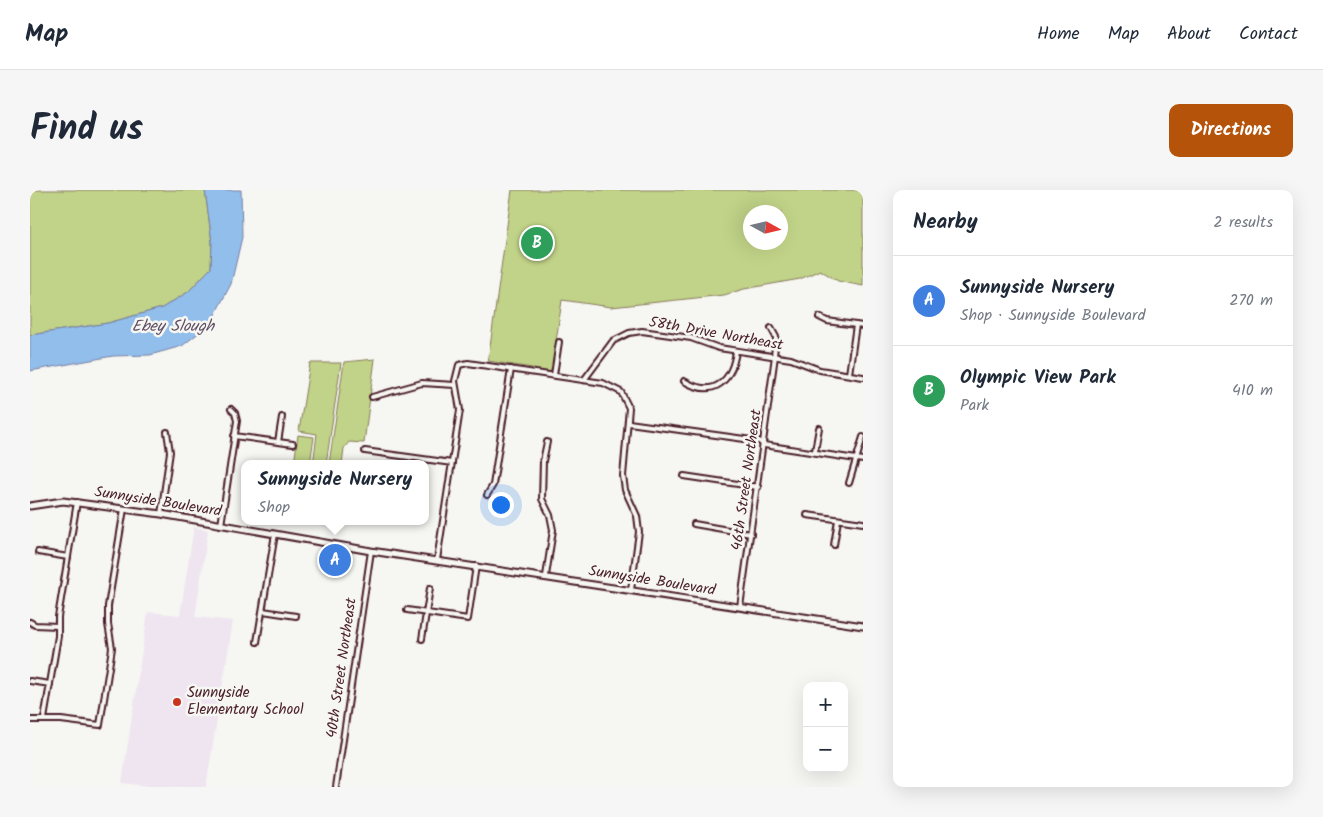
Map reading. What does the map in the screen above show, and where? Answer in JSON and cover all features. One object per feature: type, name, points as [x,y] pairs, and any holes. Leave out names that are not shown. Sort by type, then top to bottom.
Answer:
[{"type":"street","points":[[819,317],[827,321],[863,326]]},
{"type":"street","points":[[849,374],[856,325]]},
{"type":"street","name":"46th Street Northeast","points":[[740,607],[775,356],[776,337],[771,328]]},
{"type":"street","name":"58th Drive Northeast","points":[[584,380],[613,341],[635,331],[691,338],[719,348],[791,359],[820,370],[863,377]]},
{"type":"street","points":[[554,375],[560,342]]},
{"type":"street","points":[[684,381],[704,389],[719,385],[730,374],[736,351]]},
{"type":"street","points":[[437,560],[460,410],[455,385],[459,365],[462,363],[554,375],[610,385],[625,398],[629,408],[623,476],[625,490],[638,516],[639,532],[631,590]]},
{"type":"street","points":[[487,495],[493,485],[511,369]]},
{"type":"street","points":[[372,397],[422,383],[455,385]]},
{"type":"street","points":[[221,524],[237,421],[235,413],[231,409]]},
{"type":"street","points":[[278,442],[282,417]]},
{"type":"street","points":[[629,423],[759,442],[764,445],[815,451],[860,460]]},
{"type":"street","points":[[815,451],[819,428]]},
{"type":"street","points":[[161,514],[170,452],[167,432]]},
{"type":"street","points":[[234,436],[293,444]]},
{"type":"street","points":[[849,483],[860,460],[863,437]]},
{"type":"street","points":[[546,576],[553,530],[550,515],[542,499],[543,461],[547,442]]},
{"type":"street","points":[[364,451],[452,463]]},
{"type":"street","points":[[684,476],[758,487]]},
{"type":"street","name":"Sunnyside Boulevard","points":[[30,506],[50,502],[77,502],[161,514],[371,551],[546,576],[863,626]]},
{"type":"street","points":[[44,719],[77,502]]},
{"type":"street","points":[[30,720],[44,719],[100,726],[112,648],[108,606],[124,509]]},
{"type":"street","points":[[808,515],[863,523]]},
{"type":"street","points":[[834,544],[838,520]]},
{"type":"street","points":[[694,524],[751,534]]},
{"type":"street","points":[[257,642],[275,534]]},
{"type":"street","name":"40th Street Northeast","points":[[336,787],[371,551]]},
{"type":"street","points":[[38,552],[68,556]]},
{"type":"street","points":[[407,610],[468,619],[476,566]]},
{"type":"street","points":[[422,639],[430,588]]},
{"type":"street","points":[[263,611],[296,616]]},
{"type":"street","points":[[30,622],[35,625],[58,626]]},
{"type":"street","points":[[30,681],[50,684]]},
{"type":"shaded area","name":"Sunnyside Elementary School","points":[[194,527],[208,530],[195,617],[233,621],[206,787],[156,787],[122,783],[148,612],[180,615]]},
{"type":"green space","points":[[30,190],[205,190],[212,242],[211,268],[188,292],[162,308],[108,323],[30,335]]},
{"type":"green space","points":[[512,190],[863,190],[863,286],[838,281],[820,270],[800,279],[744,289],[724,295],[611,307],[562,300],[551,376],[532,373],[532,368],[488,361]]},
{"type":"green space","points":[[375,359],[364,443],[349,442],[344,448],[342,460],[330,460],[344,362]]},
{"type":"green space","points":[[310,363],[341,363],[327,460],[314,460],[317,434],[299,431]]},
{"type":"green space","points":[[298,435],[314,437],[311,460],[295,460]]},
{"type":"water","name":"Ebey Slough","points":[[205,190],[241,190],[242,237],[231,284],[210,324],[182,346],[150,355],[113,356],[30,371],[30,335],[108,323],[162,308],[188,292],[211,268],[212,242]]},
{"type":"place","name":"Olympic View Park","points":[[537,243]]},
{"type":"place","name":"Sunnyside Nursery","points":[[335,560]]},
{"type":"place","name":"Sunnyside Elementary School","points":[[177,702]]}]
